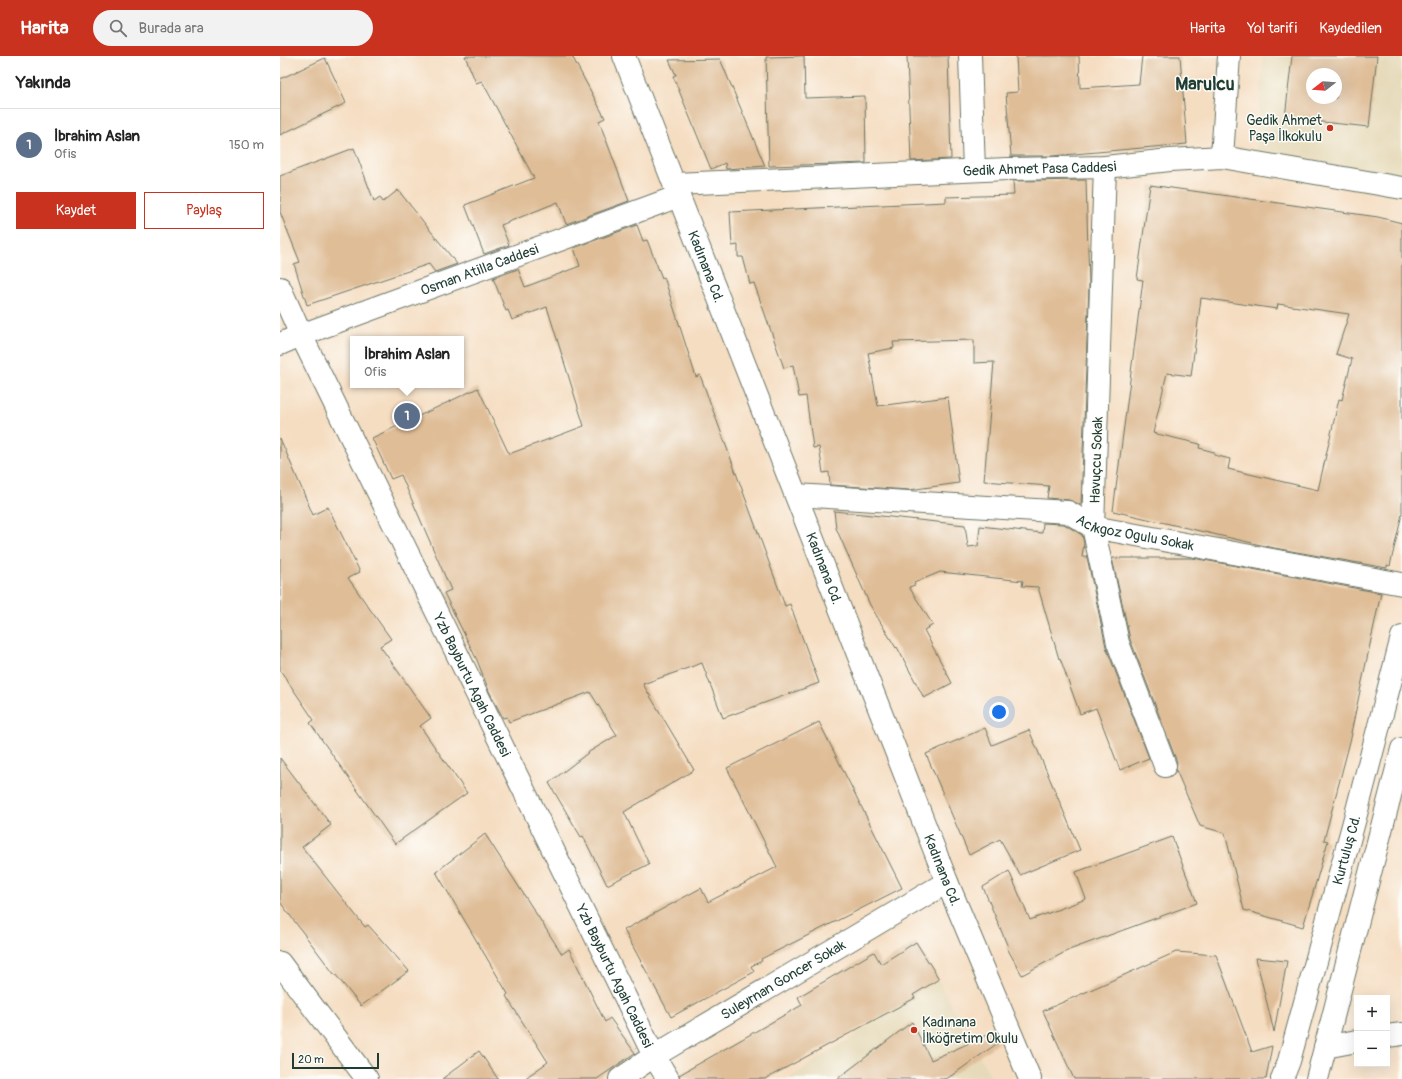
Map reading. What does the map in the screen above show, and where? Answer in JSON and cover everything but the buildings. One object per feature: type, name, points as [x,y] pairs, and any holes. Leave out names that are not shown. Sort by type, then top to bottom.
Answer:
[{"type":"street","name":"Kadınana Cd.","points":[[624,56],[947,882],[1030,1079]]},
{"type":"street","points":[[970,56],[974,170]]},
{"type":"street","points":[[1222,157],[1229,56]]},
{"type":"street","name":"Gedik Ahmet Pasa Caddesi","points":[[677,190],[974,170],[1105,167],[1170,160],[1222,157],[1402,188]]},
{"type":"street","name":"Havuçcu Sokak","points":[[1105,167],[1093,527],[1118,643],[1165,766]]},
{"type":"street","name":"Osman Atilla Caddesi","points":[[280,344],[677,190]]},
{"type":"street","name":"Yzb Bayburtu Agah Caddesi","points":[[280,288],[301,335],[654,1056],[668,1079]]},
{"type":"street","name":"Acikgoz Ogulu Sokak","points":[[796,495],[1068,512],[1093,527],[1402,584]]},
{"type":"street","name":"Kurtuluş Cd.","points":[[1285,1070],[1353,826],[1402,637]]},
{"type":"street","name":"Kurtuluş Cd.","points":[[1318,1079],[1325,1046],[1402,749]]},
{"type":"street","name":"Suleyrnan Goncer Sokak","points":[[620,1079],[654,1056],[947,882]]},
{"type":"street","points":[[280,963],[367,1079]]},
{"type":"street","points":[[1390,1036],[1402,1034]]},
{"type":"street","points":[[1325,1046],[1354,1041]]},
{"type":"shaded area","name":"Gedik Ahmet Paşa İlkokulu","points":[[1263,56],[1402,56],[1402,179],[1256,159]]},
{"type":"shaded area","name":"Kadınana İlköğretim Okulu","points":[[938,980],[992,1079],[788,1079]]},
{"type":"place","name":"Gedik Ahmet Paşa İlkokulu","points":[[1330,128]]},
{"type":"place","name":"İbrahim Aslan","points":[[407,416]]},
{"type":"place","name":"Kadınana İlköğretim Okulu","points":[[914,1030]]},
{"type":"district","name":"Marulcu","points":[[1205,84]]}]
